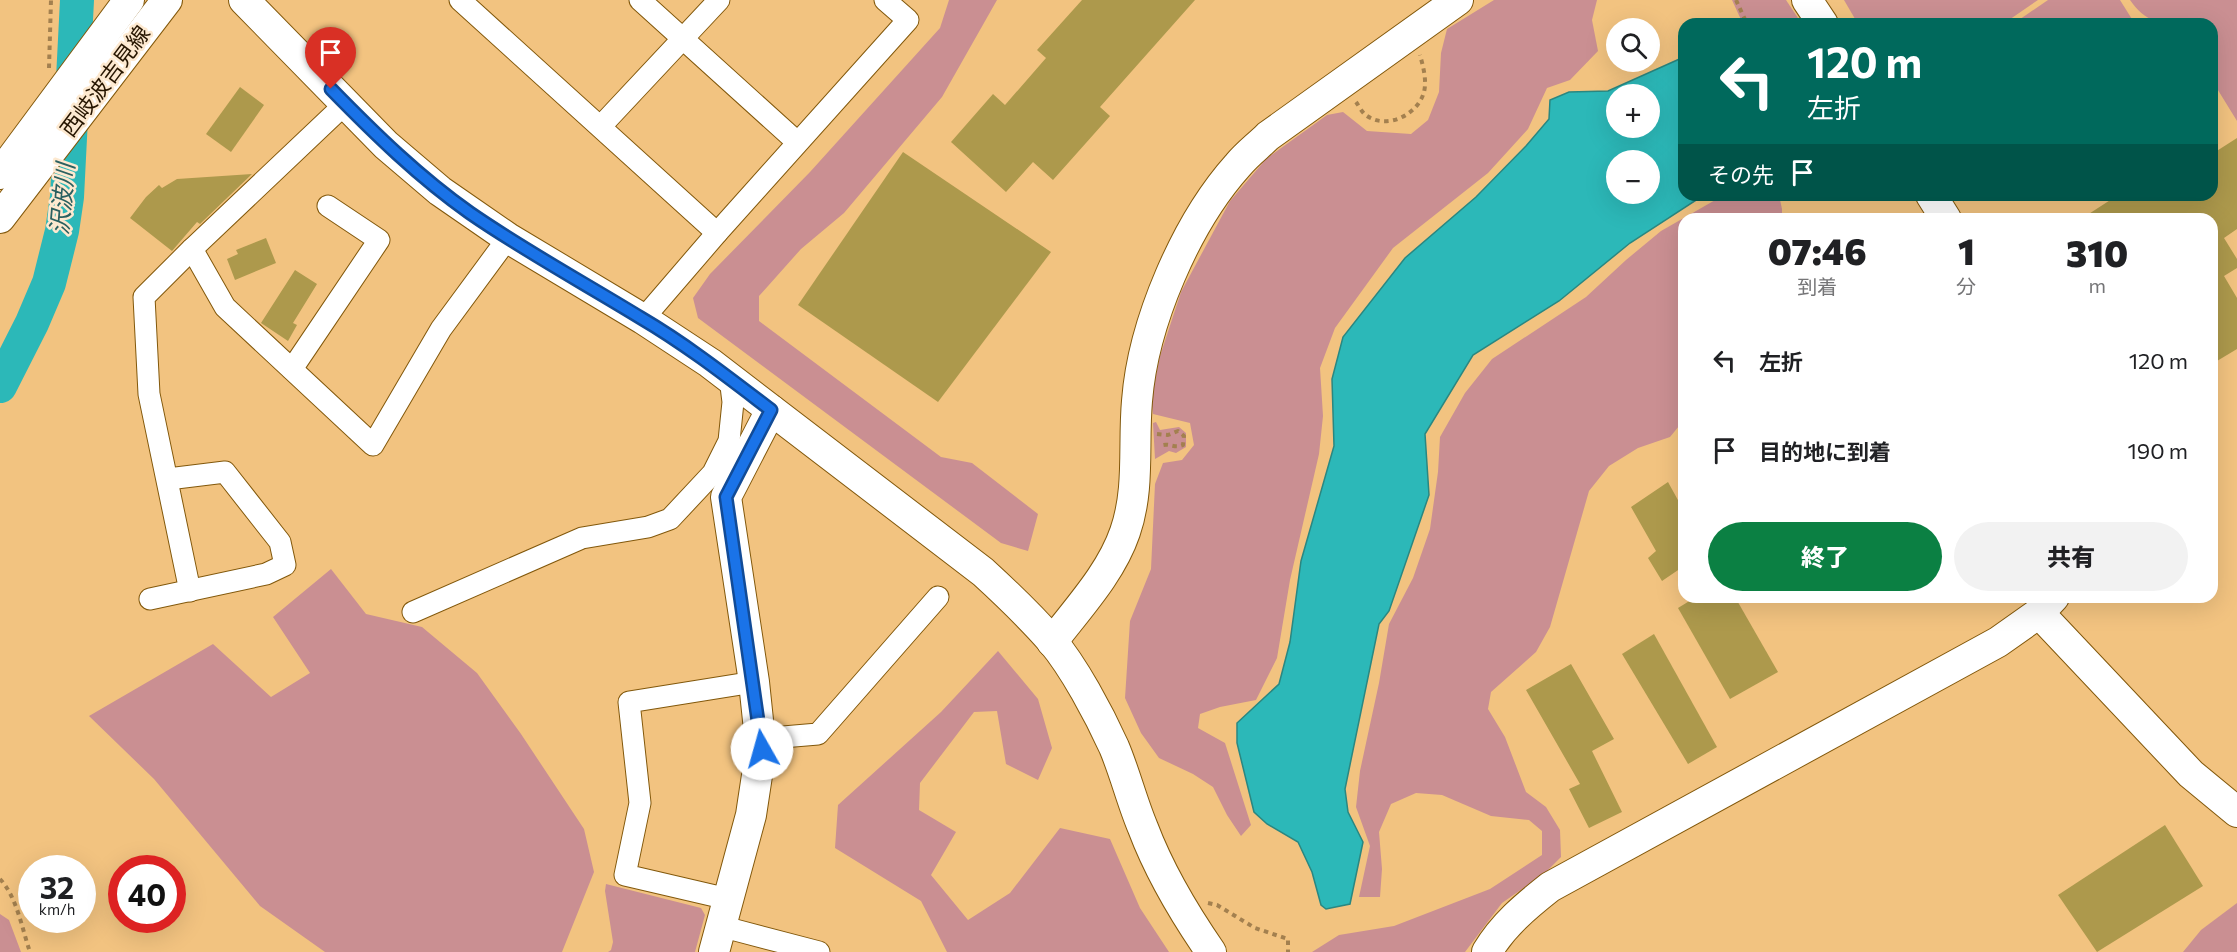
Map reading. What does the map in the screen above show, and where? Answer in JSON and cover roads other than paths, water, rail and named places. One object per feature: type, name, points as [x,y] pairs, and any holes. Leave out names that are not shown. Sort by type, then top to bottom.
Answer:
[{"type":"street","name":"西岐波吉見線","points":[[0,174],[50,91],[92,48],[129,0]]},
{"type":"street","name":"西岐波吉見線","points":[[0,219],[167,0]]},
{"type":"street","points":[[244,0],[345,104],[415,171],[508,238],[643,319],[730,378],[983,573],[1015,602],[1052,642],[1089,699],[1114,747],[1142,828],[1161,871],[1211,952]]},
{"type":"street","points":[[460,0],[717,233]]},
{"type":"street","points":[[640,0],[797,142]]},
{"type":"street","points":[[601,126],[718,0]]},
{"type":"street","points":[[643,319],[797,142],[908,20],[885,0]]},
{"type":"street","points":[[1052,642],[1117,552],[1125,531],[1135,488],[1136,404],[1143,355],[1161,301],[1186,242],[1201,214],[1239,163],[1268,136],[1458,0]]},
{"type":"street","points":[[1808,0],[1819,18]]},
{"type":"street","points":[[190,591],[149,394],[144,297],[345,104]]},
{"type":"street","points":[[292,369],[379,240],[328,206]]},
{"type":"street","points":[[192,249],[225,307],[374,445],[441,329],[508,238]]},
{"type":"street","points":[[412,612],[582,538],[648,527],[670,519],[713,473],[729,441],[733,402],[730,378]]},
{"type":"street","points":[[720,926],[751,815],[762,749],[726,497],[771,410]]},
{"type":"street","points":[[150,599],[266,574],[285,565],[280,542],[225,472],[168,479]]},
{"type":"street","points":[[760,740],[818,734],[938,597]]},
{"type":"street","points":[[1487,952],[1505,927],[1528,904],[1550,887],[1998,642],[2046,605],[2191,774],[2237,812]]},
{"type":"street","points":[[754,682],[629,702],[640,803],[625,875],[720,926],[819,952]]},
{"type":"water","points":[[1678,60],[1678,201],[1695,201],[1630,243],[1559,301],[1473,355],[1425,434],[1429,495],[1389,611],[1379,624],[1345,789],[1348,812],[1363,842],[1350,904],[1326,909],[1321,905],[1312,872],[1298,842],[1267,824],[1254,812],[1237,743],[1237,723],[1279,684],[1290,642],[1301,561],[1334,446],[1332,379],[1343,337],[1405,258],[1476,197],[1526,146],[1549,119],[1550,100],[1569,92],[1606,91],[1606,138],[1660,138],[1660,84],[1624,84],[1650,72],[1660,72],[1660,68]]},
{"type":"waterway","name":"沢波川","points":[[0,386],[32,323],[49,283],[62,231],[67,197],[77,0]]}]
